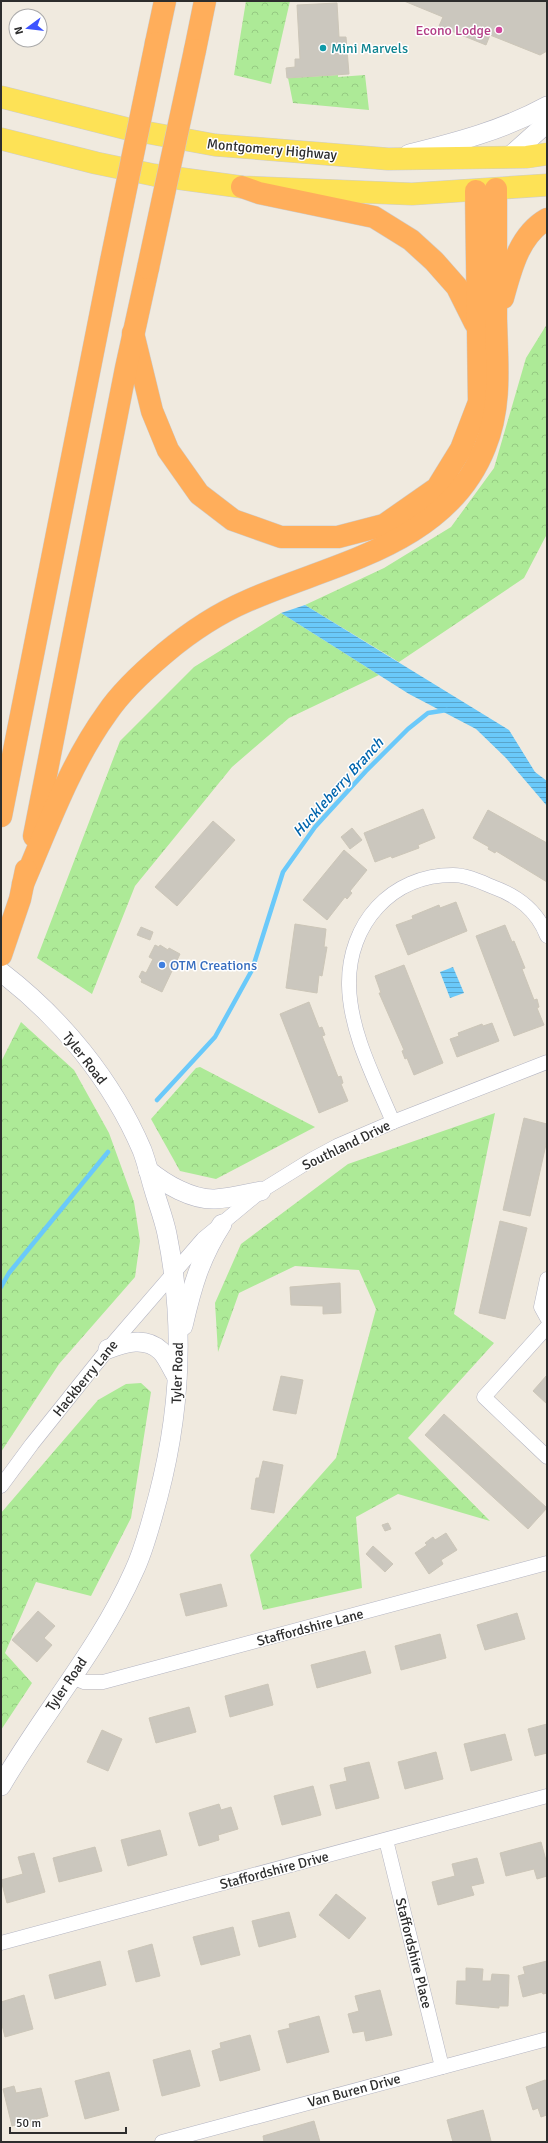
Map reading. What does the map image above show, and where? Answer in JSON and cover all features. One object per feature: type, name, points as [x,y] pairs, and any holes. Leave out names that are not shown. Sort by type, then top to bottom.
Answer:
[{"type":"highway","points":[[1,816],[111,261],[165,1]]},
{"type":"highway","points":[[1,955],[21,891],[36,826],[133,333],[205,1]]},
{"type":"highway","points":[[21,891],[74,768],[97,727],[108,710],[164,654],[211,619],[241,604],[384,547],[409,534],[445,507],[463,486],[476,467],[486,446],[498,394],[487,323],[434,260],[411,240],[374,217],[260,193],[242,187]]},
{"type":"highway","points":[[133,333],[152,411],[168,450],[199,494],[232,520],[281,537],[338,537],[384,525],[437,488],[461,449],[479,402],[487,323],[486,190]]},
{"type":"highway","points":[[487,323],[515,258],[535,226],[547,219]]},
{"type":"main road","name":"Montgomery Highway","points":[[1,96],[128,129],[215,145],[388,159],[528,156]]},
{"type":"main road","points":[[1,139],[96,163],[154,175],[242,187],[412,194],[547,185]]},
{"type":"main road","points":[[486,190],[528,156]]},
{"type":"street","points":[[388,159],[475,137],[521,120],[547,106]]},
{"type":"street","points":[[528,156],[547,123]]},
{"type":"street","points":[[528,156],[547,141]]},
{"type":"street","points":[[393,1122],[356,1028],[350,1005],[349,983],[351,962],[358,938],[371,914],[395,890],[411,882],[430,876],[454,874],[473,878],[518,898],[531,909],[547,936]]},
{"type":"street","name":"Tyler Road","points":[[1,972],[25,990],[71,1036],[109,1088],[142,1151],[167,1232],[173,1274],[179,1345],[176,1406],[165,1469],[148,1535],[134,1572],[72,1677],[1,1786]]},
{"type":"street","name":"Southland Drive","points":[[173,1274],[203,1239],[261,1192],[311,1160],[393,1122],[547,1062]]},
{"type":"street","points":[[148,1170],[164,1184],[184,1192],[214,1199],[261,1192]]},
{"type":"street","points":[[179,1345],[196,1275],[206,1248],[222,1224]]},
{"type":"street","name":"Hackberry Lane","points":[[1,1486],[32,1444],[108,1349],[173,1274]]},
{"type":"street","points":[[547,1279],[541,1307],[547,1318]]},
{"type":"street","points":[[547,1327],[484,1397],[547,1456]]},
{"type":"street","points":[[108,1349],[129,1341],[144,1342],[161,1350],[178,1377]]},
{"type":"street","name":"Staffordshire Lane","points":[[72,1677],[84,1682],[103,1682],[547,1563]]},
{"type":"street","name":"Staffordshire Drive","points":[[1,1943],[547,1796]]},
{"type":"street","name":"Staffordshire Place","points":[[386,1840],[442,2067]]},
{"type":"street","name":"Van Buren Drive","points":[[162,2142],[547,2039]]},
{"type":"green space","points":[[246,1],[290,1],[271,84],[234,75]]},
{"type":"green space","points":[[338,75],[338,77],[365,75],[369,110],[293,103],[288,78]]},
{"type":"green space","points":[[547,324],[547,534],[524,578],[399,662],[305,605],[384,568],[451,527],[494,468],[526,358]]},
{"type":"green space","points":[[281,613],[379,675],[289,718],[232,767],[135,886],[92,994],[37,958],[120,741],[194,667]]},
{"type":"green space","points":[[21,1022],[74,1070],[109,1133],[134,1202],[140,1241],[135,1277],[59,1364],[1,1452],[1,1062]]},
{"type":"green space","points":[[200,1067],[315,1127],[216,1179],[180,1171],[151,1119],[196,1068]]},
{"type":"green space","points":[[495,1113],[454,1314],[494,1343],[408,1438],[490,1521],[398,1494],[356,1517],[362,1588],[263,1610],[250,1555],[336,1458],[376,1309],[359,1270],[295,1266],[239,1293],[218,1352],[215,1303],[241,1244],[348,1164]]},
{"type":"green space","points":[[141,1383],[151,1392],[131,1518],[91,1596],[36,1582],[5,1653],[32,1683],[1,1730],[1,1513],[98,1400],[126,1384]]},
{"type":"water","points":[[305,605],[509,730],[535,772],[547,781],[547,806],[506,758],[476,729],[409,694],[281,613]]},
{"type":"water","points":[[453,967],[464,993],[450,998],[440,972]]},
{"type":"building","name":"Econo Lodge","points":[[404,1],[547,1],[547,51],[540,55],[490,35],[486,45],[439,26],[443,17]]},
{"type":"building","name":"Mini Marvels","points":[[337,3],[339,37],[346,37],[349,74],[287,78],[286,68],[295,67],[295,59],[300,59],[297,5]]},
{"type":"building","points":[[423,809],[435,838],[418,845],[419,848],[392,858],[391,856],[375,862],[364,833]]},
{"type":"building","points":[[488,810],[547,843],[547,882],[496,851],[495,853],[488,849],[489,847],[473,838]]},
{"type":"building","points":[[213,821],[235,840],[177,906],[155,887]]},
{"type":"building","points":[[352,828],[362,840],[350,849],[341,837]]},
{"type":"building","points":[[344,850],[367,870],[350,891],[352,893],[347,899],[345,897],[327,920],[303,900]]},
{"type":"building","points":[[456,902],[467,931],[408,955],[396,925],[413,919],[412,916],[439,905],[440,908]]},
{"type":"building","points":[[295,924],[326,929],[324,947],[327,947],[322,976],[319,975],[317,993],[286,988]]},
{"type":"building","points":[[505,925],[512,942],[514,941],[525,968],[522,969],[534,1000],[537,999],[539,1007],[537,1008],[544,1025],[514,1036],[476,936]]},
{"type":"building","points":[[141,927],[153,932],[150,940],[137,935]]},
{"type":"building","name":"OTM Creations","points":[[155,945],[159,947],[160,945],[168,950],[169,948],[180,954],[162,992],[141,982],[142,980],[139,977],[142,971],[146,973],[153,959],[149,957]]},
{"type":"building","points":[[404,965],[443,1063],[414,1075],[407,1058],[405,1059],[402,1051],[404,1050],[379,993],[381,993],[375,976]]},
{"type":"building","points":[[309,1002],[319,1028],[322,1027],[325,1035],[322,1036],[338,1077],[341,1076],[343,1083],[341,1084],[348,1101],[319,1113],[280,1014]]},
{"type":"building","points":[[492,1023],[499,1041],[457,1057],[450,1039],[459,1036],[458,1033],[482,1024],[483,1026]]},
{"type":"building","points":[[524,1118],[547,1124],[547,1140],[530,1216],[503,1210]]},
{"type":"building","points":[[500,1221],[527,1228],[505,1319],[479,1313]]},
{"type":"building","points":[[340,1283],[341,1313],[323,1314],[323,1306],[291,1305],[290,1287]]},
{"type":"building","points":[[547,1375],[547,1404],[533,1391]]},
{"type":"building","points":[[281,1376],[303,1380],[296,1414],[273,1410]]},
{"type":"building","points":[[444,1414],[547,1508],[528,1529],[425,1435]]},
{"type":"building","points":[[263,1461],[283,1465],[274,1513],[251,1509],[256,1478],[259,1478]]},
{"type":"building","points":[[388,1523],[391,1529],[385,1531],[382,1525]]},
{"type":"building","points":[[446,1533],[457,1550],[441,1560],[443,1564],[429,1574],[415,1553],[427,1545],[425,1543],[433,1537],[435,1540]]},
{"type":"building","points":[[373,1546],[393,1564],[385,1572],[366,1554]]},
{"type":"building","points":[[221,1584],[227,1606],[186,1616],[180,1594]]},
{"type":"building","points":[[38,1611],[55,1626],[44,1638],[52,1645],[37,1662],[12,1640]]},
{"type":"building","points":[[517,1613],[525,1639],[485,1650],[477,1625]]},
{"type":"building","points":[[440,1634],[446,1658],[401,1670],[395,1646]]},
{"type":"building","points":[[365,1651],[371,1673],[317,1688],[311,1665]]},
{"type":"building","points":[[268,1684],[273,1705],[230,1717],[225,1696]]},
{"type":"building","points":[[189,1707],[196,1732],[156,1743],[149,1718]]},
{"type":"building","points":[[547,1724],[547,1753],[535,1756],[528,1729]]},
{"type":"building","points":[[102,1730],[122,1739],[108,1771],[87,1762]]},
{"type":"building","points":[[505,1734],[512,1760],[471,1771],[464,1744]]},
{"type":"building","points":[[436,1752],[443,1779],[405,1789],[398,1762]]},
{"type":"building","points":[[369,1762],[379,1798],[336,1809],[330,1785],[347,1781],[344,1768]]},
{"type":"building","points":[[313,1786],[321,1815],[282,1825],[274,1796]]},
{"type":"building","points":[[219,1804],[221,1810],[231,1807],[238,1829],[218,1835],[219,1840],[199,1846],[189,1813]]},
{"type":"building","points":[[160,1830],[167,1855],[128,1866],[121,1840]]},
{"type":"building","points":[[541,1842],[547,1864],[547,1876],[537,1879],[534,1869],[506,1876],[500,1853]]},
{"type":"building","points":[[95,1847],[102,1871],[59,1882],[53,1858]]},
{"type":"building","points":[[34,1853],[45,1892],[7,1903],[1,1880],[23,1874],[18,1857]]},
{"type":"building","points":[[477,1858],[484,1883],[471,1886],[474,1895],[438,1905],[432,1882],[455,1876],[452,1864]]},
{"type":"building","points":[[336,1894],[366,1918],[349,1939],[319,1915]]},
{"type":"building","points":[[289,1912],[296,1937],[259,1947],[252,1921]]},
{"type":"building","points":[[233,1927],[240,1955],[201,1965],[193,1937]]},
{"type":"building","points":[[152,1944],[160,1976],[136,1982],[128,1951]]},
{"type":"building","points":[[100,1961],[106,1985],[55,1999],[49,1975]]},
{"type":"building","points":[[547,1961],[547,1993],[543,1994],[542,1992],[523,1997],[518,1976],[525,1974],[523,1967]]},
{"type":"building","points":[[466,1968],[483,1969],[482,1981],[491,1981],[492,1974],[509,1975],[508,2006],[499,2006],[499,2008],[456,2004],[457,1981],[466,1981]]},
{"type":"building","points":[[380,1990],[392,2035],[366,2041],[364,2031],[353,2033],[348,2014],[359,2011],[355,1996]]},
{"type":"building","points":[[24,1995],[33,2029],[5,2037],[1,2021],[1,2002]]},
{"type":"building","points":[[319,2016],[329,2052],[287,2063],[278,2031],[290,2028],[289,2024]]},
{"type":"building","points":[[250,2035],[260,2070],[220,2081],[212,2051],[221,2048],[220,2043]]},
{"type":"building","points":[[190,2050],[200,2086],[162,2096],[153,2060]]},
{"type":"building","points":[[109,2072],[119,2110],[85,2119],[75,2081]]},
{"type":"building","points":[[545,2080],[547,2081],[547,2115],[541,2117],[538,2108],[533,2110],[526,2087]]},
{"type":"building","points":[[14,2086],[16,2093],[41,2088],[48,2116],[12,2126],[3,2089]]},
{"type":"building","points":[[483,2110],[491,2141],[453,2142],[447,2120]]},
{"type":"building","points":[[314,2121],[320,2142],[264,2142],[263,2136]]},
{"type":"waterway","name":"Huckleberry Branch","points":[[157,1100],[215,1037],[252,970],[283,872],[315,827],[366,771],[408,729],[428,713],[447,710]]},
{"type":"waterway","name":"Huckleberry Branch","points":[[1,1287],[9,1273],[108,1152]]},
{"type":"place","name":"Econo Lodge","points":[[499,30]]},
{"type":"place","name":"Mini Marvels","points":[[323,48]]},
{"type":"place","name":"OTM Creations","points":[[162,965]]}]
